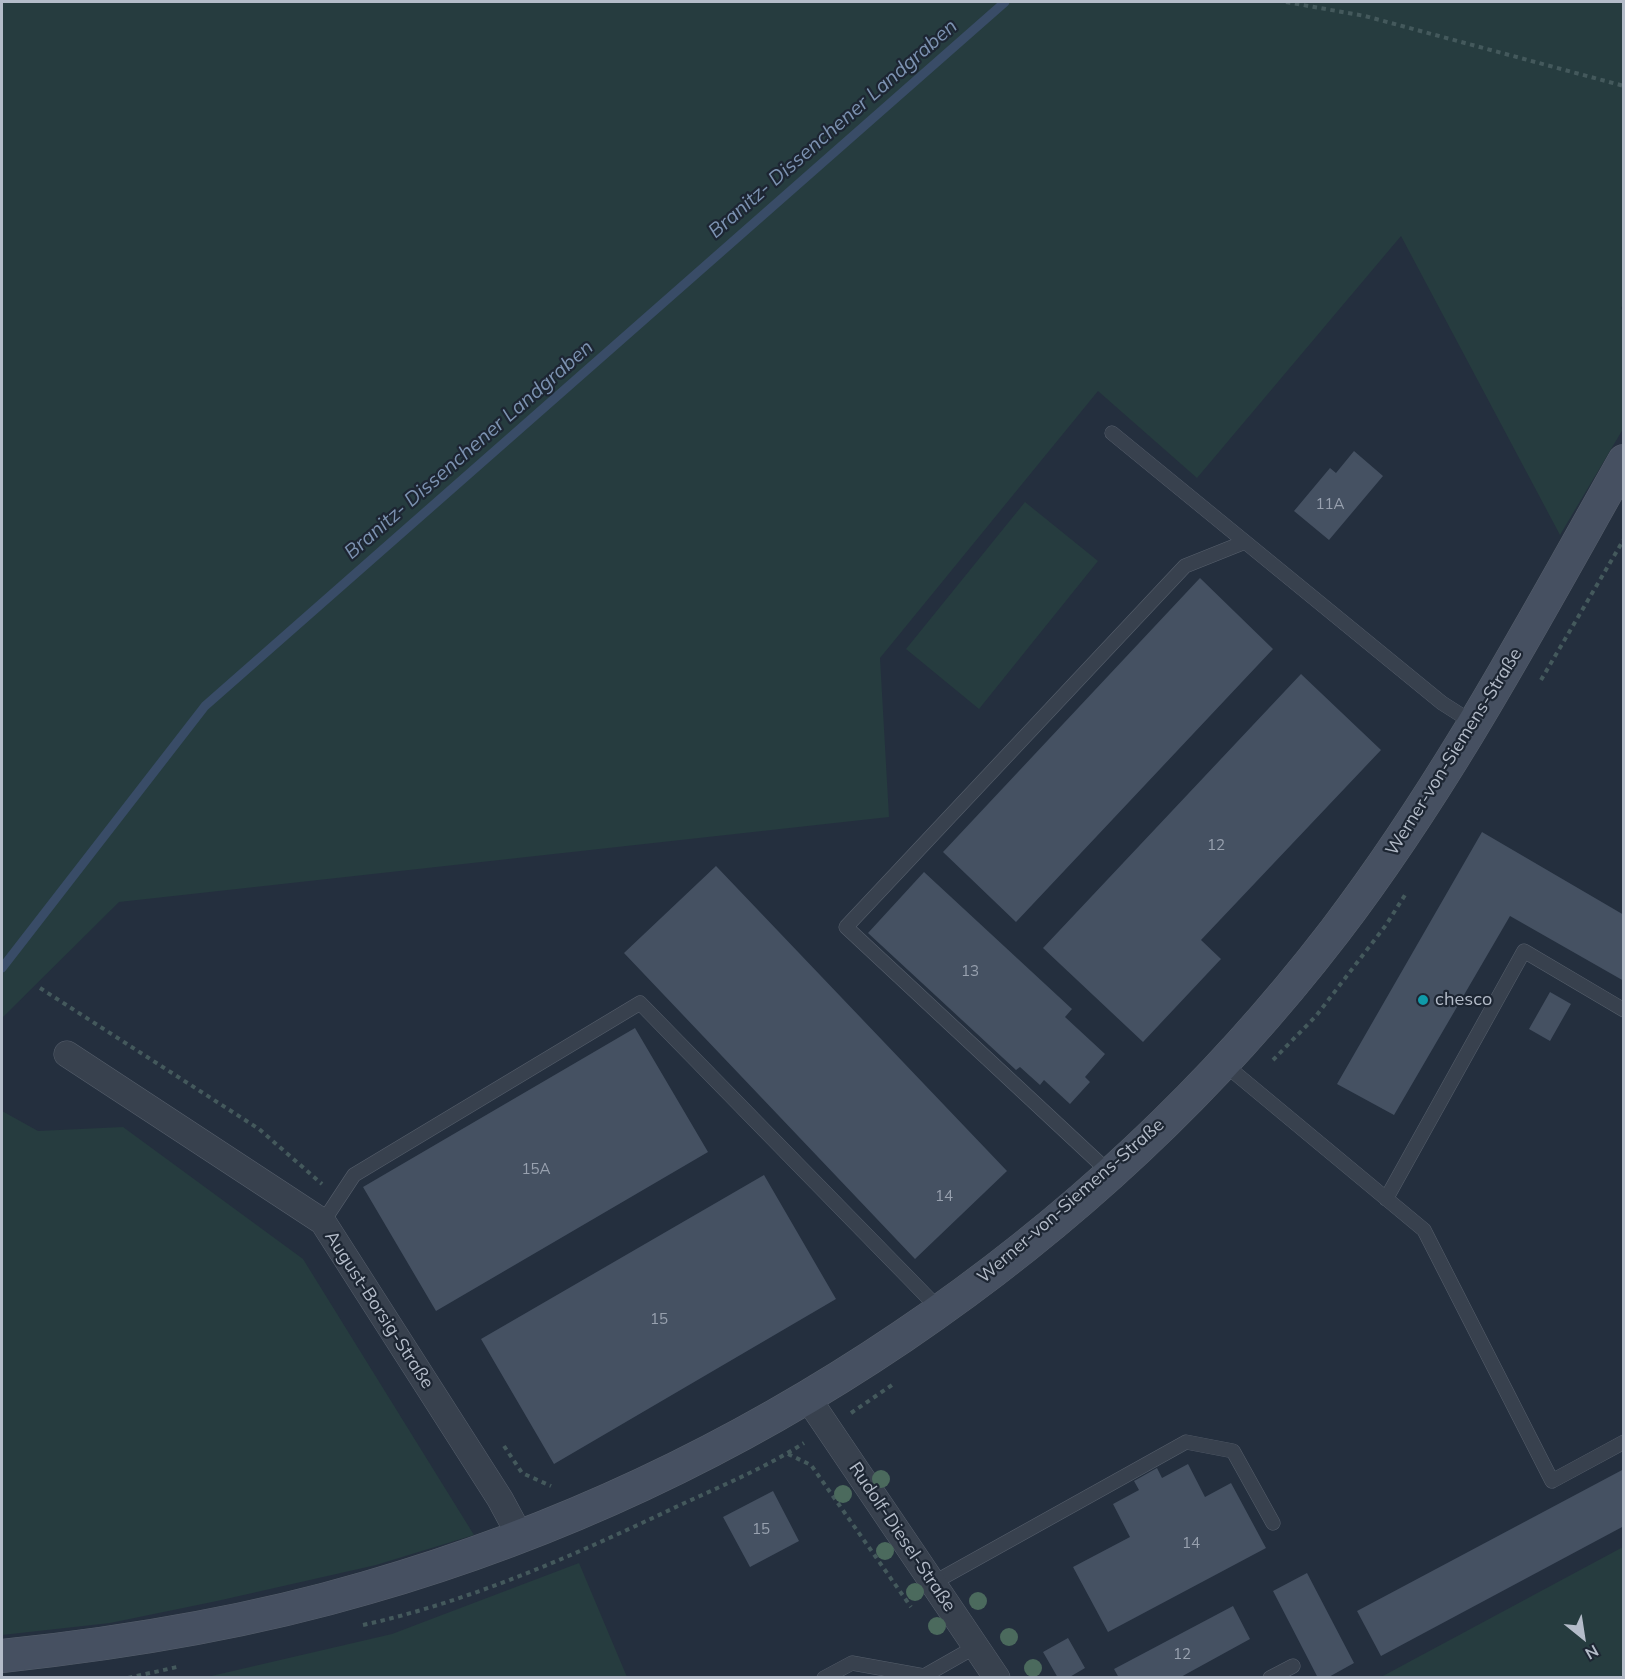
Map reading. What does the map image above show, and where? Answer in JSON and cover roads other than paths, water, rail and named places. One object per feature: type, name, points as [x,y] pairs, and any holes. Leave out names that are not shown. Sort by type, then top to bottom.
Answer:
[{"type":"street","name":"Werner-von-Siemens-Straße","points":[[2,1656],[135,1640],[292,1608],[369,1587],[520,1536],[594,1506],[738,1437],[887,1347],[940,1310],[1039,1234],[1110,1173],[1223,1063],[1286,991],[1377,874],[1431,796],[1623,461]]},
{"type":"street","name":"August-Borsig-Straße","points":[[67,1054],[322,1222],[500,1499],[520,1536]]},
{"type":"street","name":"Rudolf-Diesel-Straße","points":[[807,1397],[997,1677]]},
{"type":"lane","points":[[1112,433],[1442,703],[1474,724]]},
{"type":"lane","points":[[1110,1173],[846,927],[1185,566],[1245,542]]},
{"type":"lane","points":[[1386,1198],[1524,951],[1623,1010]]},
{"type":"lane","points":[[322,1222],[354,1175],[640,1003],[940,1310]]},
{"type":"lane","points":[[1223,1063],[1424,1230],[1552,1481],[1623,1442]]},
{"type":"lane","points":[[933,1583],[1186,1442],[1233,1451],[1272,1523]]},
{"type":"lane","points":[[824,1677],[852,1663],[924,1676],[975,1647]]},
{"type":"lane","points":[[1270,1677],[1293,1666]]},
{"type":"waterway","name":"Branitz- Dissenchener Landgraben","points":[[2,968],[205,706],[1005,2]]},
{"type":"place","name":"chesco","points":[[1423,1000]]}]
